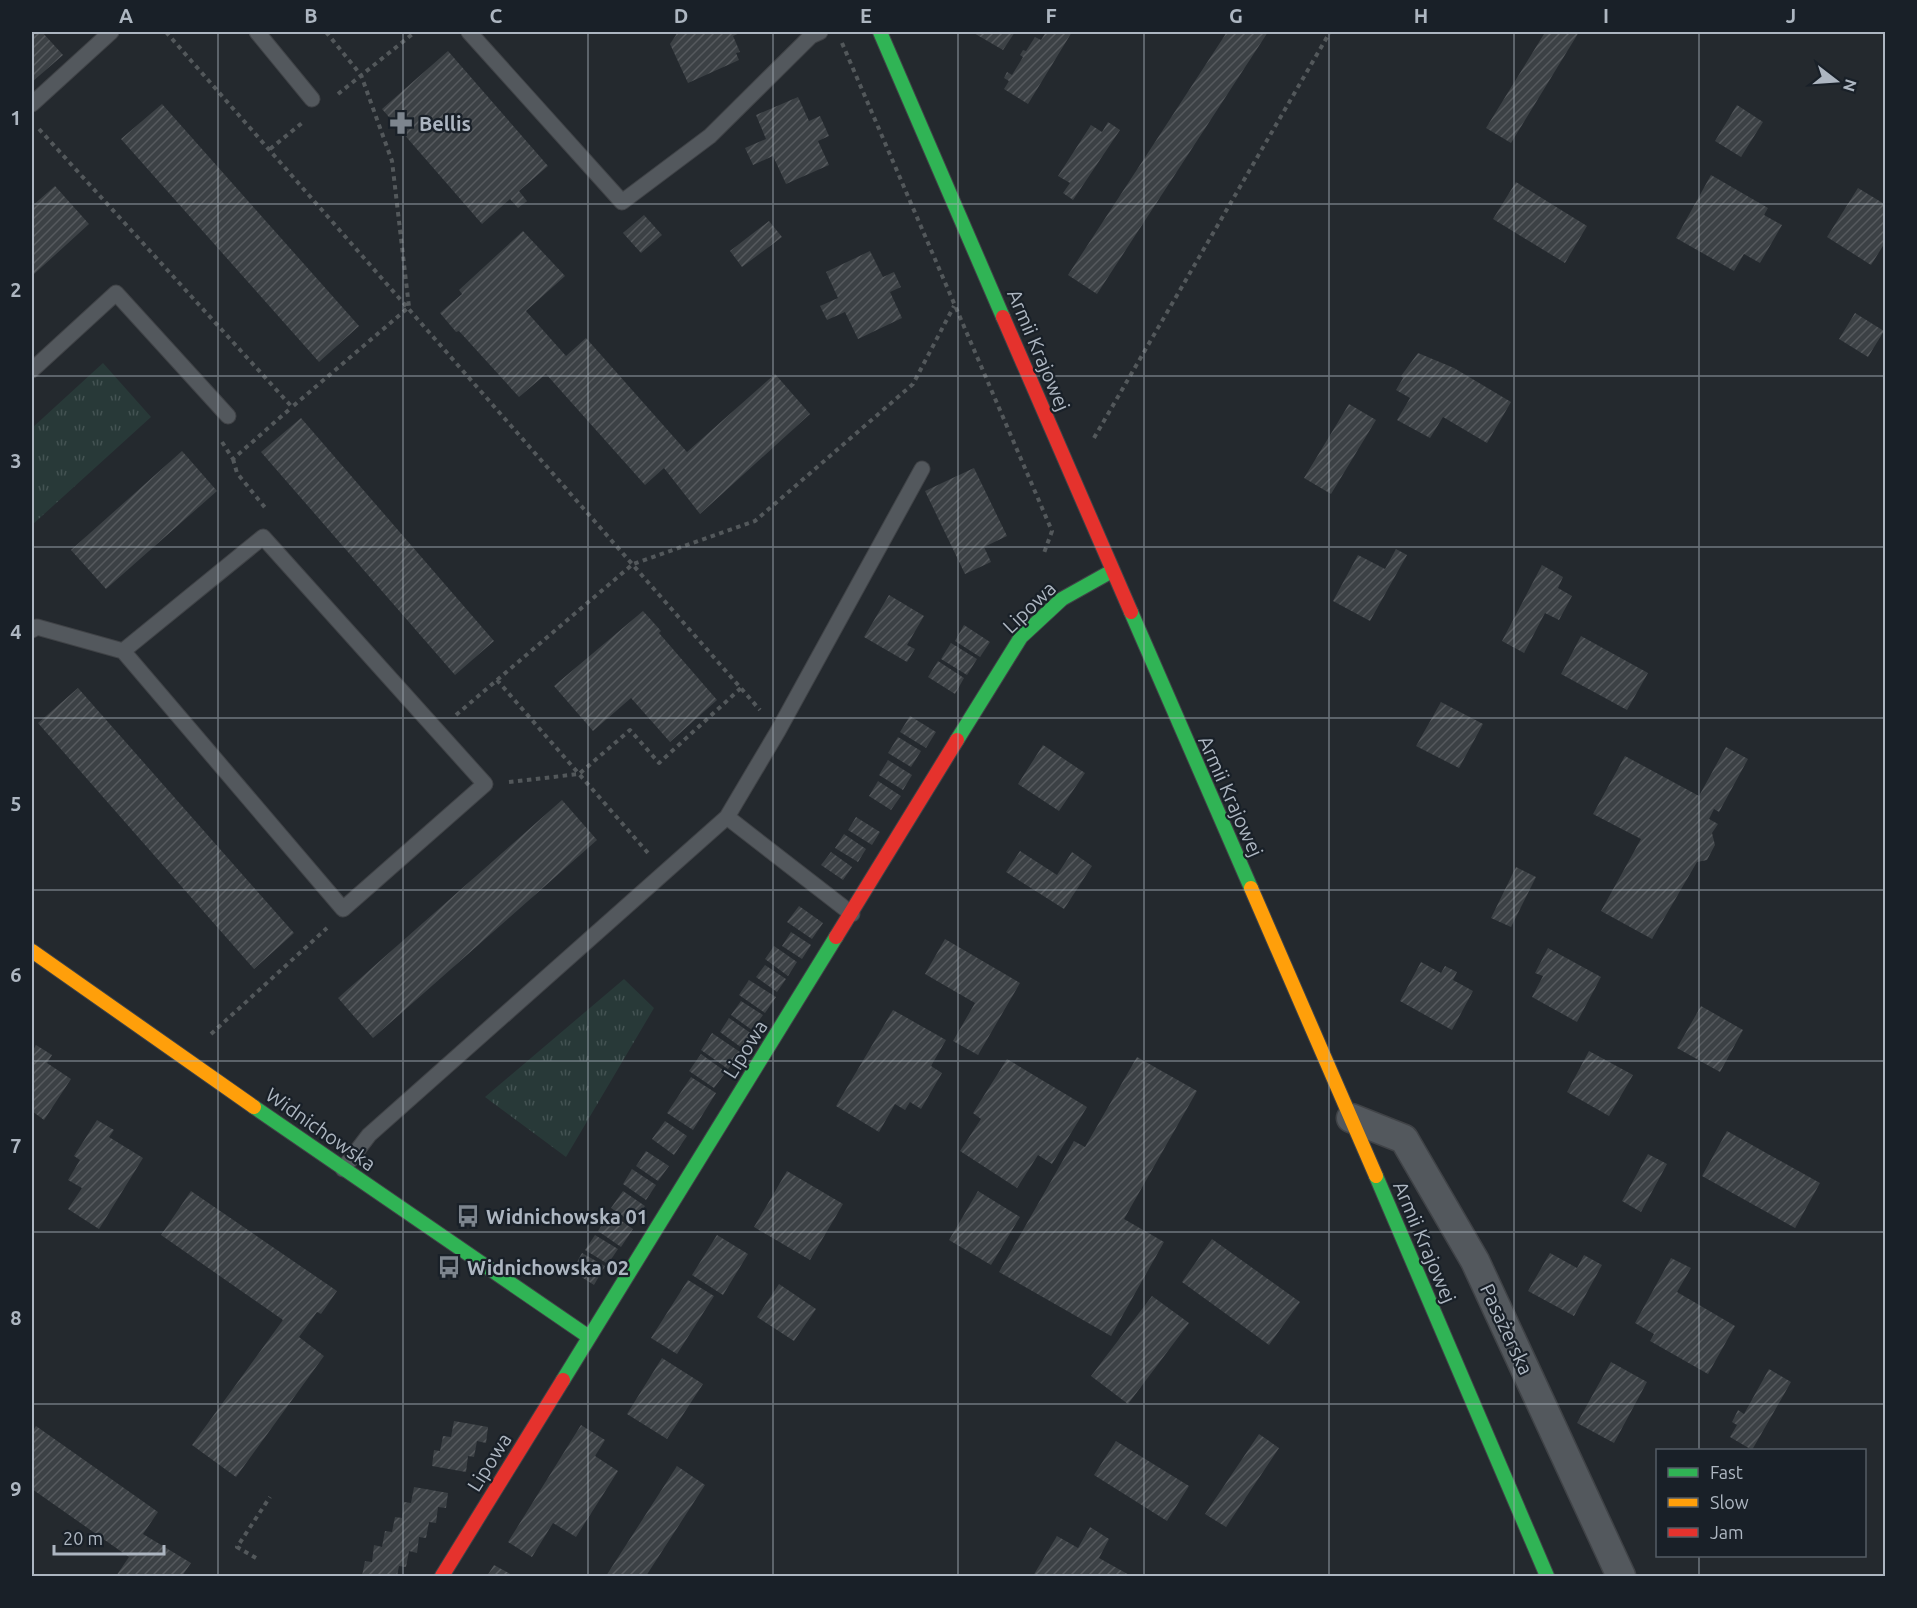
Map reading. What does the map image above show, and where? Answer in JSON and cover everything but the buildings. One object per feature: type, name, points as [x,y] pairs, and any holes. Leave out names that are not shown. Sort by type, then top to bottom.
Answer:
[{"type":"street","name":"Armii Krajowej","points":[[880,32],[1547,1576]]},
{"type":"street","name":"Lipowa","points":[[442,1576],[1021,637],[1062,598],[1112,571]]},
{"type":"street","name":"Widnichowska","points":[[32,951],[343,1169],[589,1336]]},
{"type":"street","name":"Pasażerska","points":[[1351,1118],[1404,1139],[1475,1261],[1621,1576]]},
{"type":"lane","points":[[32,104],[111,32]]},
{"type":"lane","points":[[257,32],[312,99]]},
{"type":"lane","points":[[470,32],[622,202],[710,136],[811,36],[820,32]]},
{"type":"lane","points":[[32,370],[116,293],[228,417]]},
{"type":"lane","points":[[343,1169],[369,1135],[727,817],[778,730],[922,469]]},
{"type":"lane","points":[[33,626],[123,651],[343,909],[485,784],[262,537],[123,651]]},
{"type":"lane","points":[[727,817],[852,914]]},
{"type":"path","points":[[166,32],[778,730]]},
{"type":"path","points":[[326,32],[361,75],[392,161],[409,308]]},
{"type":"path","points":[[334,97],[415,32]]},
{"type":"path","points":[[837,32],[1052,531],[1044,553]]},
{"type":"path","points":[[1071,473],[1101,427],[1330,32]]},
{"type":"path","points":[[270,149],[306,119]]},
{"type":"path","points":[[32,121],[292,407],[409,308]]},
{"type":"path","points":[[438,730],[633,564],[755,520],[913,384],[954,306]]},
{"type":"path","points":[[233,459],[237,473],[279,525],[262,537]]},
{"type":"path","points":[[497,680],[665,872]]},
{"type":"path","points":[[500,783],[579,774],[630,730],[659,763],[741,688]]},
{"type":"path","points":[[185,1058],[333,923],[343,909]]},
{"type":"path","points":[[256,1558],[237,1547],[270,1497]]},
{"type":"green space","points":[[103,363],[151,417],[32,525],[32,428]]},
{"type":"green space","points":[[624,979],[654,1008],[566,1157],[485,1097]]},
{"type":"traffic: fast","points":[[880,32],[1003,317]]},
{"type":"traffic: fast","points":[[957,740],[1021,637],[1062,599],[1112,571]]},
{"type":"traffic: fast","points":[[1131,612],[1251,888]]},
{"type":"traffic: fast","points":[[563,1380],[836,937]]},
{"type":"traffic: fast","points":[[254,1107],[589,1337]]},
{"type":"traffic: fast","points":[[1376,1176],[1547,1576]]},
{"type":"traffic: slow","points":[[1251,888],[1376,1176]]},
{"type":"traffic: slow","points":[[32,951],[254,1107]]},
{"type":"traffic: jam","points":[[1003,317],[1131,612]]},
{"type":"traffic: jam","points":[[836,937],[957,740]]},
{"type":"traffic: jam","points":[[442,1576],[563,1380]]},
{"type":"place","name":"Bellis","points":[[401,123]]},
{"type":"place","name":"Widnichowska 01","points":[[468,1216]]},
{"type":"place","name":"Widnichowska 02","points":[[449,1267]]}]
